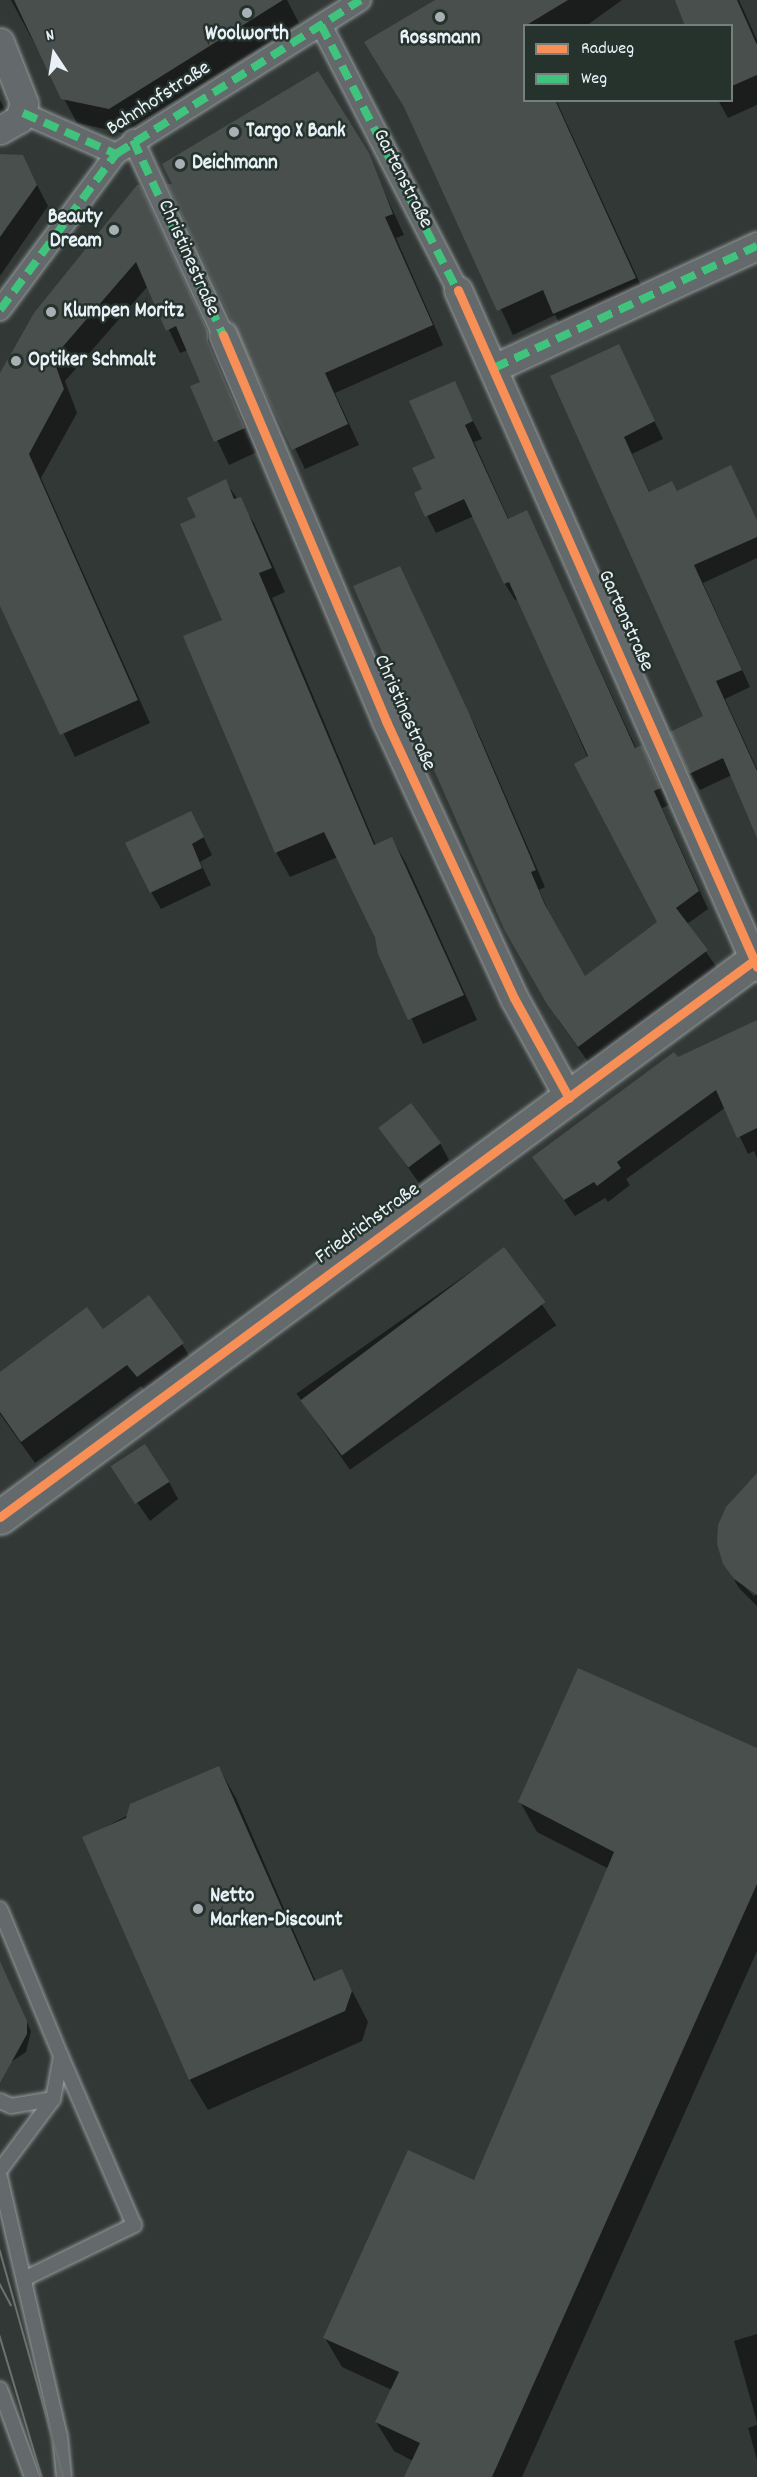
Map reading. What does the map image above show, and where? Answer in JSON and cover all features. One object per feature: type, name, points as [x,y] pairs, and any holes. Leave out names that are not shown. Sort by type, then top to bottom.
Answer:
[{"type":"main road","name":"Friedrichstraße","points":[[0,1517],[756,962]]},
{"type":"street","name":"Bahnhofstraße","points":[[0,310],[116,154],[133,140],[361,0]]},
{"type":"street","name":"Gartenstraße","points":[[321,25],[458,290],[756,962]]},
{"type":"street","points":[[0,42],[22,94],[23,113]]},
{"type":"street","points":[[0,130],[23,113]]},
{"type":"street","points":[[23,113],[116,154]]},
{"type":"street","name":"Christinestraße","points":[[133,140],[223,335],[386,721],[514,998],[569,1098]]},
{"type":"street","points":[[494,368],[757,246]]},
{"type":"lane","points":[[0,1910],[134,2225],[24,2278]]},
{"type":"lane","points":[[0,2170],[53,2099],[61,2056]]},
{"type":"lane","points":[[0,2101],[11,2106],[53,2099]]},
{"type":"lane","points":[[0,2176],[60,2436],[64,2477]]},
{"type":"lane","points":[[0,2389],[32,2477]]},
{"type":"building","points":[[14,0],[283,0],[109,109],[61,99]]},
{"type":"building","points":[[435,0],[568,0],[528,24],[523,24],[523,102],[556,102],[636,278],[553,314],[543,290],[497,311],[404,107],[364,42]]},
{"type":"building","points":[[675,0],[737,0],[757,45],[757,75],[733,86],[733,24],[684,24]]},
{"type":"building","points":[[318,71],[369,153],[393,214],[385,217],[433,325],[325,373],[348,424],[292,450],[167,184],[172,184],[162,164]]},
{"type":"building","points":[[0,154],[23,155],[37,185],[0,237]]},
{"type":"building","points":[[137,185],[140,185],[208,331],[208,341],[245,428],[214,442],[190,386],[200,382],[176,326],[166,331],[136,262],[53,358],[64,389],[29,454],[138,700],[60,735],[0,606],[0,373],[34,313]]},
{"type":"building","points":[[619,344],[655,421],[624,437],[649,492],[672,481],[677,491],[731,465],[757,520],[757,537],[694,565],[742,670],[716,681],[757,771],[757,838],[723,758],[689,774],[670,732],[703,716],[550,376]]},
{"type":"building","points":[[455,381],[473,421],[465,425],[508,519],[527,510],[635,748],[642,745],[661,788],[654,791],[699,891],[676,908],[708,950],[578,1047],[547,1004],[505,931],[353,586],[400,566],[469,713],[536,870],[531,872],[545,905],[585,976],[657,922],[574,764],[588,756],[509,582],[504,584],[464,499],[425,517],[414,493],[422,489],[412,468],[435,458],[409,401]]},
{"type":"building","points":[[226,479],[234,499],[241,497],[272,568],[259,573],[374,845],[392,837],[464,995],[408,1020],[378,954],[375,938],[324,832],[275,853],[183,636],[222,620],[180,524],[196,517],[187,498]]},
{"type":"building","points":[[191,811],[204,837],[192,844],[202,868],[150,893],[125,843]]},
{"type":"building","points":[[757,1020],[757,1128],[737,1138],[716,1090],[617,1162],[621,1168],[597,1186],[594,1182],[564,1200],[532,1157],[674,1052],[678,1057]]},
{"type":"building","points":[[411,1103],[441,1143],[408,1168],[378,1128]]},
{"type":"building","points":[[504,1247],[546,1302],[342,1456],[300,1400]]},
{"type":"building","points":[[149,1295],[184,1343],[137,1377],[127,1365],[21,1442],[0,1412],[0,1372],[87,1307],[103,1329]]},
{"type":"building","points":[[145,1444],[170,1482],[135,1504],[111,1466]]},
{"type":"building","points":[[757,1473],[757,1595],[734,1579],[723,1564],[717,1544],[718,1525],[726,1507]]},
{"type":"building","points":[[578,1668],[757,1748],[757,1884],[492,2477],[404,2477],[420,2443],[375,2422],[399,2372],[323,2338],[408,2150],[474,2180],[614,1852],[518,1802]]},
{"type":"building","name":"Netto Marken-Discount","points":[[219,1766],[314,1981],[342,1969],[352,1991],[345,2011],[189,2080],[82,1837],[126,1818],[130,1804]]},
{"type":"building","points":[[0,1961],[27,2021],[27,2034],[0,2083]]},
{"type":"tram line","points":[[0,2250],[64,2477]]},
{"type":"tram line","points":[[0,2284],[11,2305]]},
{"type":"tram line","points":[[0,2336],[42,2477]]},
{"type":"marked path","points":[[0,310],[116,154],[361,0]]},
{"type":"marked path","points":[[321,25],[459,294]]},
{"type":"marked path","points":[[23,113],[116,154]]},
{"type":"marked path","points":[[133,140],[223,335]]},
{"type":"marked path","points":[[494,368],[757,246]]},
{"type":"cycle path","points":[[458,290],[757,967]]},
{"type":"cycle path","points":[[223,335],[386,721],[514,998],[569,1098]]},
{"type":"cycle path","points":[[0,1517],[757,958]]},
{"type":"place","name":"Woolworth","points":[[247,13]]},
{"type":"place","name":"Rossmann","points":[[440,17]]},
{"type":"place","name":"Targo X Bank","points":[[234,132]]},
{"type":"place","name":"Deichmann","points":[[180,164]]},
{"type":"place","name":"Beauty Dream","points":[[114,230]]},
{"type":"place","name":"Klumpen Moritz","points":[[51,312]]},
{"type":"place","name":"Optiker Schmalt","points":[[16,361]]},
{"type":"place","name":"Netto Marken-Discount","points":[[198,1909]]}]
